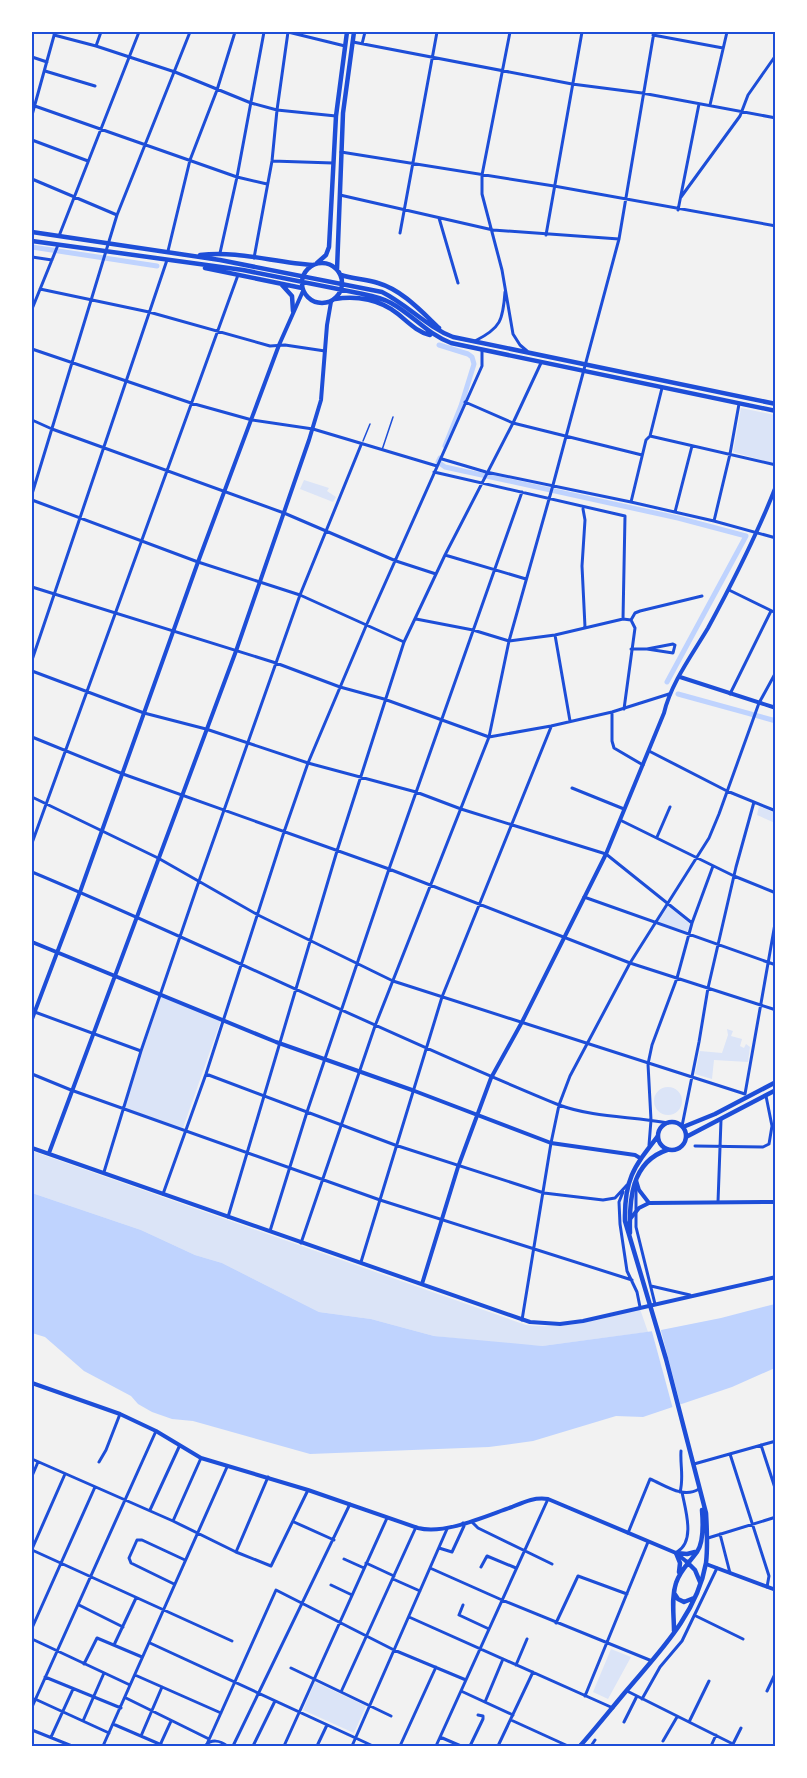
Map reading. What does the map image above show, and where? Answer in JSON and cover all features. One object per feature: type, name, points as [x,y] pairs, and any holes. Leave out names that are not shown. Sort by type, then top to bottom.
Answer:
[{"type":"main road","points":[[303,290],[305,272],[326,255],[329,247],[336,116],[347,32]]},
{"type":"main road","points":[[333,301],[342,286],[339,272],[340,152],[345,86],[354,32]]},
{"type":"main road","points":[[32,232],[194,255],[382,295],[394,299],[446,334],[776,404]]},
{"type":"main road","points":[[32,241],[104,254],[167,260],[280,283],[303,290],[315,302],[349,297],[382,304],[421,332],[451,343],[776,411]]},
{"type":"main road","points":[[194,255],[220,252],[284,263],[328,264],[339,272],[378,282],[405,297],[446,334]]},
{"type":"main road","points":[[184,263],[244,267]]},
{"type":"main road","points":[[280,283],[292,296],[294,311]]},
{"type":"main road","points":[[382,295],[433,335]]},
{"type":"main road","points":[[682,1126],[776,1082]]},
{"type":"main road","points":[[631,1245],[631,1194],[636,1180],[650,1158],[668,1150],[680,1148],[686,1137],[776,1090]]},
{"type":"main road","points":[[580,1746],[652,1662],[690,1609],[706,1564],[708,1538],[706,1513],[666,1359],[625,1221],[627,1185],[640,1158],[658,1136],[661,1128],[668,1123],[675,1122],[682,1126],[686,1137]]},
{"type":"main road","points":[[658,1136],[661,1144],[668,1150]]},
{"type":"main road","points":[[674,1632],[674,1590],[687,1562],[698,1551],[703,1521],[699,1489]]},
{"type":"main road","points":[[679,1575],[680,1563],[676,1553],[687,1554],[698,1551]]},
{"type":"main road","points":[[687,1562],[697,1575],[700,1585]]},
{"type":"main road","points":[[674,1590],[681,1601],[688,1602],[696,1596]]},
{"type":"street","points":[[96,46],[101,32]]},
{"type":"street","points":[[59,236],[139,32]]},
{"type":"street","points":[[32,494],[117,215],[190,32]]},
{"type":"street","points":[[168,251],[190,160],[217,90],[235,32]]},
{"type":"street","points":[[220,252],[237,177],[264,32]]},
{"type":"street","points":[[254,258],[272,161],[288,32],[345,46]]},
{"type":"street","points":[[362,44],[365,32]]},
{"type":"street","points":[[400,233],[437,32]]},
{"type":"street","points":[[510,32],[482,175],[482,194],[505,284],[513,334],[520,345],[532,354]]},
{"type":"street","points":[[546,235],[582,32]]},
{"type":"street","points":[[710,105],[727,32]]},
{"type":"street","points":[[32,115],[55,33],[175,72],[251,103],[277,110],[336,116]]},
{"type":"street","points":[[301,1243],[375,1026],[489,737],[509,641],[550,498],[619,239],[653,33],[723,48]]},
{"type":"street","points":[[353,42],[572,84],[642,93],[776,118]]},
{"type":"street","points":[[681,196],[742,111],[748,95],[776,55]]},
{"type":"street","points":[[32,57],[46,62]]},
{"type":"street","points":[[44,70],[95,86]]},
{"type":"street","points":[[678,210],[699,104]]},
{"type":"street","points":[[33,105],[237,177],[267,184]]},
{"type":"street","points":[[32,140],[88,161]]},
{"type":"street","points":[[340,152],[625,198],[678,210],[776,226]]},
{"type":"street","points":[[272,161],[333,162]]},
{"type":"street","points":[[32,179],[117,215]]},
{"type":"street","points":[[339,195],[493,230],[619,239]]},
{"type":"street","points":[[439,218],[458,284]]},
{"type":"street","points":[[32,309],[57,247]]},
{"type":"street","points":[[32,257],[52,258]]},
{"type":"street","points":[[32,660],[167,260]]},
{"type":"street","points":[[32,843],[238,275]]},
{"type":"street","points":[[474,341],[492,332],[498,325],[502,317],[505,284]]},
{"type":"street","points":[[40,289],[149,312],[270,346],[279,345],[325,351]]},
{"type":"street","points":[[32,1019],[33,1011],[58,952],[123,774],[198,562],[279,345],[303,290]]},
{"type":"street","points":[[49,1153],[236,651],[313,429],[321,400],[325,351],[333,301]]},
{"type":"street","points":[[32,349],[191,403],[252,420],[313,429],[382,450],[485,474],[631,502],[776,538]]},
{"type":"street","points":[[163,1194],[206,1074],[308,763],[366,626],[482,366],[482,351]]},
{"type":"street","points":[[228,1217],[247,1157],[246,1152],[281,1044],[310,939],[384,699],[404,642],[481,481],[513,423],[541,363]]},
{"type":"street","points":[[631,502],[646,440],[651,436],[662,388]]},
{"type":"street","points":[[465,402],[513,423],[642,456]]},
{"type":"street","points":[[714,521],[739,404]]},
{"type":"street","points":[[32,420],[284,513],[396,561],[436,574]]},
{"type":"street","points":[[651,436],[776,465]]},
{"type":"street","points":[[104,1172],[141,1051],[198,881],[300,596],[361,445]]},
{"type":"street","points":[[675,512],[692,446]]},
{"type":"street","points":[[434,472],[625,516],[623,619]]},
{"type":"street","points":[[422,1284],[458,1167],[491,1078],[522,1022],[606,854],[664,713],[669,694],[728,590],[774,497],[776,486]]},
{"type":"street","points":[[270,1232],[324,1059],[522,492]]},
{"type":"street","points":[[32,500],[198,562],[300,596],[404,642]]},
{"type":"street","points":[[583,508],[585,520],[582,596],[585,627]]},
{"type":"street","points":[[445,555],[526,579]]},
{"type":"street","points":[[32,587],[276,663],[489,737],[612,712],[669,694]]},
{"type":"street","points":[[728,590],[776,614]]},
{"type":"street","points":[[631,620],[640,611],[702,596]]},
{"type":"street","points":[[730,694],[771,611]]},
{"type":"street","points":[[416,619],[474,630],[509,641],[555,635],[623,619],[631,620]]},
{"type":"street","points":[[624,709],[635,628],[631,620]]},
{"type":"street","points":[[555,635],[570,721]]},
{"type":"street","points":[[631,649],[673,653],[675,645],[647,649]]},
{"type":"street","points":[[32,671],[144,713],[206,729],[308,763],[416,792],[461,809],[606,854],[692,923]]},
{"type":"street","points":[[522,1320],[559,1105],[585,1044],[630,963],[709,838],[759,703],[776,672]]},
{"type":"street","points":[[680,677],[776,708]]},
{"type":"street","points":[[612,712],[614,748],[643,765]]},
{"type":"street","points":[[361,1262],[442,997],[551,726]]},
{"type":"street","points":[[32,737],[123,774],[389,869],[630,963],[776,1010]]},
{"type":"street","points":[[649,751],[727,791],[776,811]]},
{"type":"street","points":[[572,788],[624,809]]},
{"type":"street","points":[[32,797],[158,858],[258,915],[393,981],[692,1077],[744,1096],[776,918]]},
{"type":"street","points":[[682,1126],[708,988],[754,802]]},
{"type":"street","points":[[657,837],[670,807]]},
{"type":"street","points":[[619,820],[734,876],[776,893]]},
{"type":"street","points":[[649,1148],[651,1120],[648,1064],[652,1045],[677,978],[692,923],[713,866]]},
{"type":"street","points":[[32,872],[491,1078],[559,1105],[579,1112],[603,1116],[668,1123]]},
{"type":"street","points":[[585,897],[776,965]]},
{"type":"street","points":[[32,942],[281,1044],[412,1090],[551,1143],[635,1155],[640,1158]]},
{"type":"street","points":[[33,1011],[141,1051]]},
{"type":"street","points":[[32,1074],[380,1200],[632,1280]]},
{"type":"street","points":[[206,1074],[395,1146],[544,1193],[603,1200],[615,1198],[627,1185]]},
{"type":"street","points":[[695,1146],[766,1146],[770,1142],[774,1126],[766,1095]]},
{"type":"street","points":[[718,1202],[718,1146],[721,1119]]},
{"type":"street","points":[[32,1148],[539,1324],[560,1324],[656,1305],[690,1295],[776,1277]]},
{"type":"street","points":[[636,1180],[639,1190],[649,1203]]},
{"type":"street","points":[[636,1180],[636,1227],[656,1305]]},
{"type":"street","points":[[627,1185],[620,1202],[620,1224],[627,1271],[637,1292],[640,1307]]},
{"type":"street","points":[[630,1219],[635,1212],[649,1203],[776,1202]]},
{"type":"street","points":[[651,1286],[690,1295]]},
{"type":"street","points":[[637,1292],[645,1297],[652,1292]]},
{"type":"street","points":[[32,1384],[120,1414],[156,1431],[179,1447],[201,1458],[308,1490],[416,1527],[430,1530],[447,1529],[528,1500],[548,1498],[676,1553],[687,1562]]},
{"type":"street","points":[[99,1462],[120,1414]]},
{"type":"street","points":[[32,1707],[156,1431]]},
{"type":"street","points":[[692,1464],[776,1441]]},
{"type":"street","points":[[761,1445],[776,1491]]},
{"type":"street","points":[[150,1510],[179,1447]]},
{"type":"street","points":[[676,1553],[685,1544],[688,1527],[681,1492],[683,1474],[680,1465],[681,1452]]},
{"type":"street","points":[[730,1454],[769,1576],[767,1587]]},
{"type":"street","points":[[173,1521],[201,1458]]},
{"type":"street","points":[[32,1459],[271,1566],[308,1490]]},
{"type":"street","points":[[32,1476],[38,1462]]},
{"type":"street","points":[[103,1746],[227,1467]]},
{"type":"street","points":[[65,1474],[32,1550],[232,1641]]},
{"type":"street","points":[[236,1552],[268,1478]]},
{"type":"street","points":[[628,1533],[650,1479],[688,1494],[699,1489]]},
{"type":"street","points":[[32,1628],[95,1487]]},
{"type":"street","points":[[436,1746],[548,1498]]},
{"type":"street","points":[[233,1746],[350,1504]]},
{"type":"street","points":[[284,1746],[388,1516]]},
{"type":"street","points":[[708,1538],[776,1516]]},
{"type":"street","points":[[472,1520],[474,1526],[552,1564]]},
{"type":"street","points":[[294,1522],[334,1540]]},
{"type":"street","points":[[439,1548],[452,1552],[464,1526],[463,1523]]},
{"type":"street","points":[[341,1692],[416,1527]]},
{"type":"street","points":[[352,1746],[447,1529]]},
{"type":"street","points":[[720,1534],[730,1573]]},
{"type":"street","points":[[174,1584],[131,1563],[129,1558],[137,1540],[142,1540],[185,1560]]},
{"type":"street","points":[[585,1696],[649,1541]]},
{"type":"street","points":[[482,1567],[487,1556],[516,1568]]},
{"type":"street","points":[[344,1558],[393,1577],[420,1592]]},
{"type":"street","points":[[706,1564],[776,1590]]},
{"type":"street","points":[[430,1568],[652,1662]]},
{"type":"street","points":[[642,1699],[653,1678],[682,1641],[696,1616],[717,1568]]},
{"type":"street","points":[[556,1623],[578,1576],[627,1594]]},
{"type":"street","points":[[331,1585],[352,1595]]},
{"type":"street","points":[[206,1745],[276,1590],[394,1650],[466,1680]]},
{"type":"street","points":[[114,1645],[136,1598]]},
{"type":"street","points":[[79,1605],[123,1627]]},
{"type":"street","points":[[463,1605],[459,1615],[489,1629]]},
{"type":"street","points":[[696,1616],[743,1639]]},
{"type":"street","points":[[409,1617],[613,1708]]},
{"type":"street","points":[[84,1664],[96,1638],[142,1657]]},
{"type":"street","points":[[32,1639],[130,1685]]},
{"type":"street","points":[[516,1665],[527,1640]]},
{"type":"street","points":[[150,1643],[374,1746]]},
{"type":"street","points":[[485,1702],[503,1659]]},
{"type":"street","points":[[291,1668],[391,1716]]},
{"type":"street","points":[[400,1746],[436,1668]]},
{"type":"street","points":[[498,1746],[533,1672]]},
{"type":"street","points":[[767,1691],[776,1672]]},
{"type":"street","points":[[83,1721],[105,1673]]},
{"type":"street","points":[[135,1675],[221,1713]]},
{"type":"street","points":[[45,1677],[121,1708]]},
{"type":"street","points":[[689,1722],[709,1681]]},
{"type":"street","points":[[141,1736],[162,1687]]},
{"type":"street","points":[[51,1737],[73,1689]]},
{"type":"street","points":[[461,1691],[513,1715]]},
{"type":"street","points":[[627,1691],[733,1744],[741,1728]]},
{"type":"street","points":[[624,1722],[637,1696]]},
{"type":"street","points":[[126,1698],[209,1739]]},
{"type":"street","points":[[35,1699],[109,1733]]},
{"type":"street","points":[[253,1746],[275,1701]]},
{"type":"street","points":[[470,1746],[483,1719],[483,1716],[478,1715]]},
{"type":"street","points":[[663,1741],[677,1716]]},
{"type":"street","points":[[511,1720],[568,1746]]},
{"type":"street","points":[[113,1724],[161,1746],[171,1721]]},
{"type":"street","points":[[317,1746],[327,1725]]},
{"type":"street","points":[[32,1730],[72,1746]]},
{"type":"street","points":[[711,1746],[716,1735]]},
{"type":"street","points":[[440,1737],[461,1746]]},
{"type":"street","points":[[591,1746],[595,1740]]},
{"type":"street","points":[[57,1746],[60,1741]]},
{"type":"street","points":[[206,1745],[218,1741],[227,1746]]},
{"type":"lane","points":[[382,450],[393,417]]},
{"type":"lane","points":[[361,445],[370,424]]},
{"type":"shaded area","points":[[741,408],[775,415],[775,464],[733,452]]},
{"type":"shaded area","points":[[304,480],[329,488],[327,491],[336,497],[333,502],[300,489]]},
{"type":"shaded area","points":[[759,806],[775,813],[775,823],[757,815]]},
{"type":"shaded area","points":[[668,906],[690,924],[687,933],[658,922]]},
{"type":"shaded area","points":[[161,996],[221,1020],[183,1128],[124,1108]]},
{"type":"shaded area","points":[[727,1029],[733,1031],[731,1036],[742,1039],[740,1046],[744,1048],[746,1044],[750,1047],[748,1062],[714,1060],[712,1079],[695,1074],[700,1051],[722,1053],[728,1035]]},
{"type":"shaded area","points":[[668,1087],[678,1091],[682,1101],[678,1111],[668,1115],[658,1111],[654,1101],[658,1091]]},
{"type":"shaded area","points":[[32,1151],[526,1325],[570,1325],[640,1309],[648,1332],[542,1346],[518,1345],[434,1336],[371,1319],[319,1312],[222,1263],[195,1255],[141,1230],[32,1193]]},
{"type":"shaded area","points":[[611,1649],[631,1657],[608,1699],[593,1692]]},
{"type":"shaded area","points":[[315,1682],[366,1706],[354,1733],[303,1710]]},
{"type":"water","points":[[32,1193],[141,1230],[195,1255],[222,1263],[319,1312],[371,1319],[434,1336],[542,1346],[661,1330],[775,1304],[775,1368],[732,1387],[643,1417],[616,1416],[533,1441],[489,1447],[310,1454],[193,1421],[172,1419],[152,1412],[138,1404],[131,1396],[84,1371],[45,1337],[32,1333]]},
{"type":"pier","points":[[660,1327],[681,1407],[673,1409],[651,1328]]},
{"type":"waterway","points":[[32,247],[157,266]]},
{"type":"waterway","points":[[439,345],[468,354],[472,357],[474,364],[445,446]]},
{"type":"waterway","points":[[440,458],[438,462],[445,467],[678,518],[746,536],[667,682]]},
{"type":"waterway","points":[[678,694],[776,721]]}]
